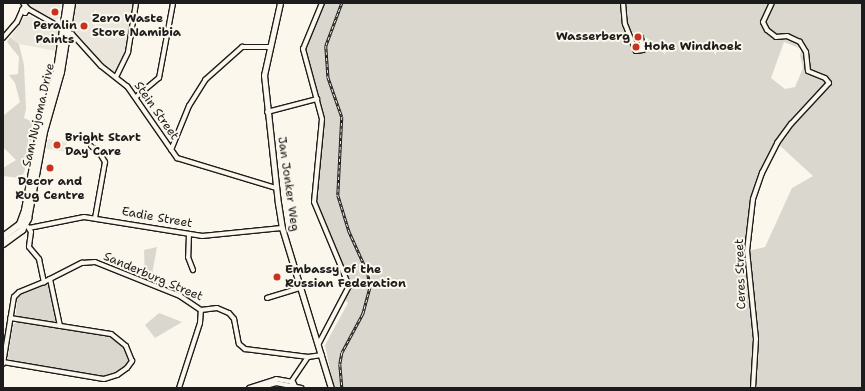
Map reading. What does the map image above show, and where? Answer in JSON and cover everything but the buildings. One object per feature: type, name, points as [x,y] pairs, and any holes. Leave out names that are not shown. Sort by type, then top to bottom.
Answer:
[{"type":"highway","name":"Sam Nujoma Drive","points":[[25,226],[32,204],[44,132],[61,72],[68,3]]},
{"type":"highway","name":"Sam Nujoma Drive","points":[[66,30],[72,3]]},
{"type":"highway","points":[[3,237],[25,226]]},
{"type":"highway","points":[[3,244],[25,226]]},
{"type":"main road","name":"Jan Jonker Weg","points":[[280,3],[264,75],[276,188],[282,228],[331,388]]},
{"type":"street","points":[[116,77],[128,52],[136,3]]},
{"type":"street","points":[[136,96],[158,78],[173,3]]},
{"type":"street","points":[[318,345],[349,286],[314,202],[322,129],[317,99],[302,49],[322,3]]},
{"type":"street","points":[[623,3],[625,24],[636,51],[642,50],[642,36]]},
{"type":"street","name":"Ceres Street","points":[[753,388],[757,352],[748,258],[750,210],[770,153],[791,124],[827,88],[829,82],[808,71],[806,52],[800,42],[787,36],[776,37],[767,30],[763,22],[772,3]]},
{"type":"street","name":"Stein Street","points":[[24,8],[66,30],[101,66],[116,77],[136,96],[171,150],[179,159],[276,188]]},
{"type":"street","points":[[3,38],[19,18],[24,8]]},
{"type":"street","points":[[171,150],[189,106],[205,80],[242,47],[269,47]]},
{"type":"street","points":[[267,112],[317,99]]},
{"type":"street","points":[[91,146],[99,152],[105,162],[95,218]]},
{"type":"street","name":"Eadie Street","points":[[25,226],[77,217],[95,218],[208,236],[282,228]]},
{"type":"street","points":[[25,226],[29,247],[40,262],[44,282]]},
{"type":"street","points":[[189,234],[188,258],[193,270]]},
{"type":"street","name":"Sanderburg Street","points":[[10,318],[16,295],[82,263],[92,261],[180,296],[200,310],[217,308],[231,315],[239,344],[245,349],[308,357],[322,355]]},
{"type":"street","points":[[50,279],[60,326]]},
{"type":"street","points":[[267,298],[300,288]]},
{"type":"street","points":[[180,387],[200,323],[200,310]]},
{"type":"street","points":[[10,318],[60,326],[116,336],[130,352],[132,359],[130,365],[115,376],[104,379],[3,364],[10,318]]},
{"type":"street","points":[[294,384],[308,357]]},
{"type":"street","points":[[249,388],[272,379],[294,384],[302,388]]},
{"type":"street","points":[[259,388],[272,383],[288,385],[294,384]]},
{"type":"shaded area","points":[[25,3],[61,3],[59,18],[53,21]]},
{"type":"shaded area","points":[[72,3],[133,4],[125,56],[115,73],[112,75],[68,31]]},
{"type":"shaded area","points":[[322,3],[862,3],[862,388],[334,388],[325,345],[348,303],[344,299],[349,286],[315,206],[322,119],[304,46]],"holes":[[[627,30],[649,39],[643,52],[638,53],[632,50]],[[784,42],[802,49],[800,55],[803,68],[795,87],[785,89],[771,78]],[[777,143],[813,176],[792,188],[765,247],[748,251],[754,194]]]},
{"type":"shaded area","points":[[29,16],[60,32],[56,51],[19,44],[11,37],[24,17]]},
{"type":"shaded area","points":[[10,37],[19,44],[24,65],[26,109],[24,118],[33,122],[32,137],[24,173],[19,178],[3,176],[3,168],[16,160],[3,147],[3,116],[20,102],[15,83],[9,75],[18,74],[19,57],[7,42]]},
{"type":"shaded area","name":"Bright Start Day Care","points":[[48,139],[67,142],[65,152],[46,149]]},
{"type":"shaded area","points":[[157,247],[151,280],[145,279],[144,250]]},
{"type":"shaded area","points":[[45,283],[50,286],[58,321],[55,323],[16,316],[17,297]]},
{"type":"shaded area","points":[[159,313],[182,322],[155,338],[145,325]]},
{"type":"shaded area","points":[[17,321],[111,336],[122,343],[130,357],[129,362],[112,375],[100,377],[12,362],[8,358],[13,325]]},
{"type":"railway","points":[[342,3],[326,46],[328,77],[342,117],[338,195],[349,231],[368,273],[370,288],[363,314],[342,353],[340,364],[342,388]]},
{"type":"place","name":"Peralin Paints","points":[[55,12]]},
{"type":"place","name":"Zero Waste Store Namibia","points":[[84,26]]},
{"type":"place","name":"Wasserberg","points":[[638,37]]},
{"type":"place","name":"Hohe Windhoek","points":[[636,47]]},
{"type":"place","name":"Bright Start Day Care","points":[[57,145]]},
{"type":"place","name":"Decor and Rug Centre","points":[[50,168]]},
{"type":"place","name":"Embassy of the Russian Federation","points":[[277,277]]}]
